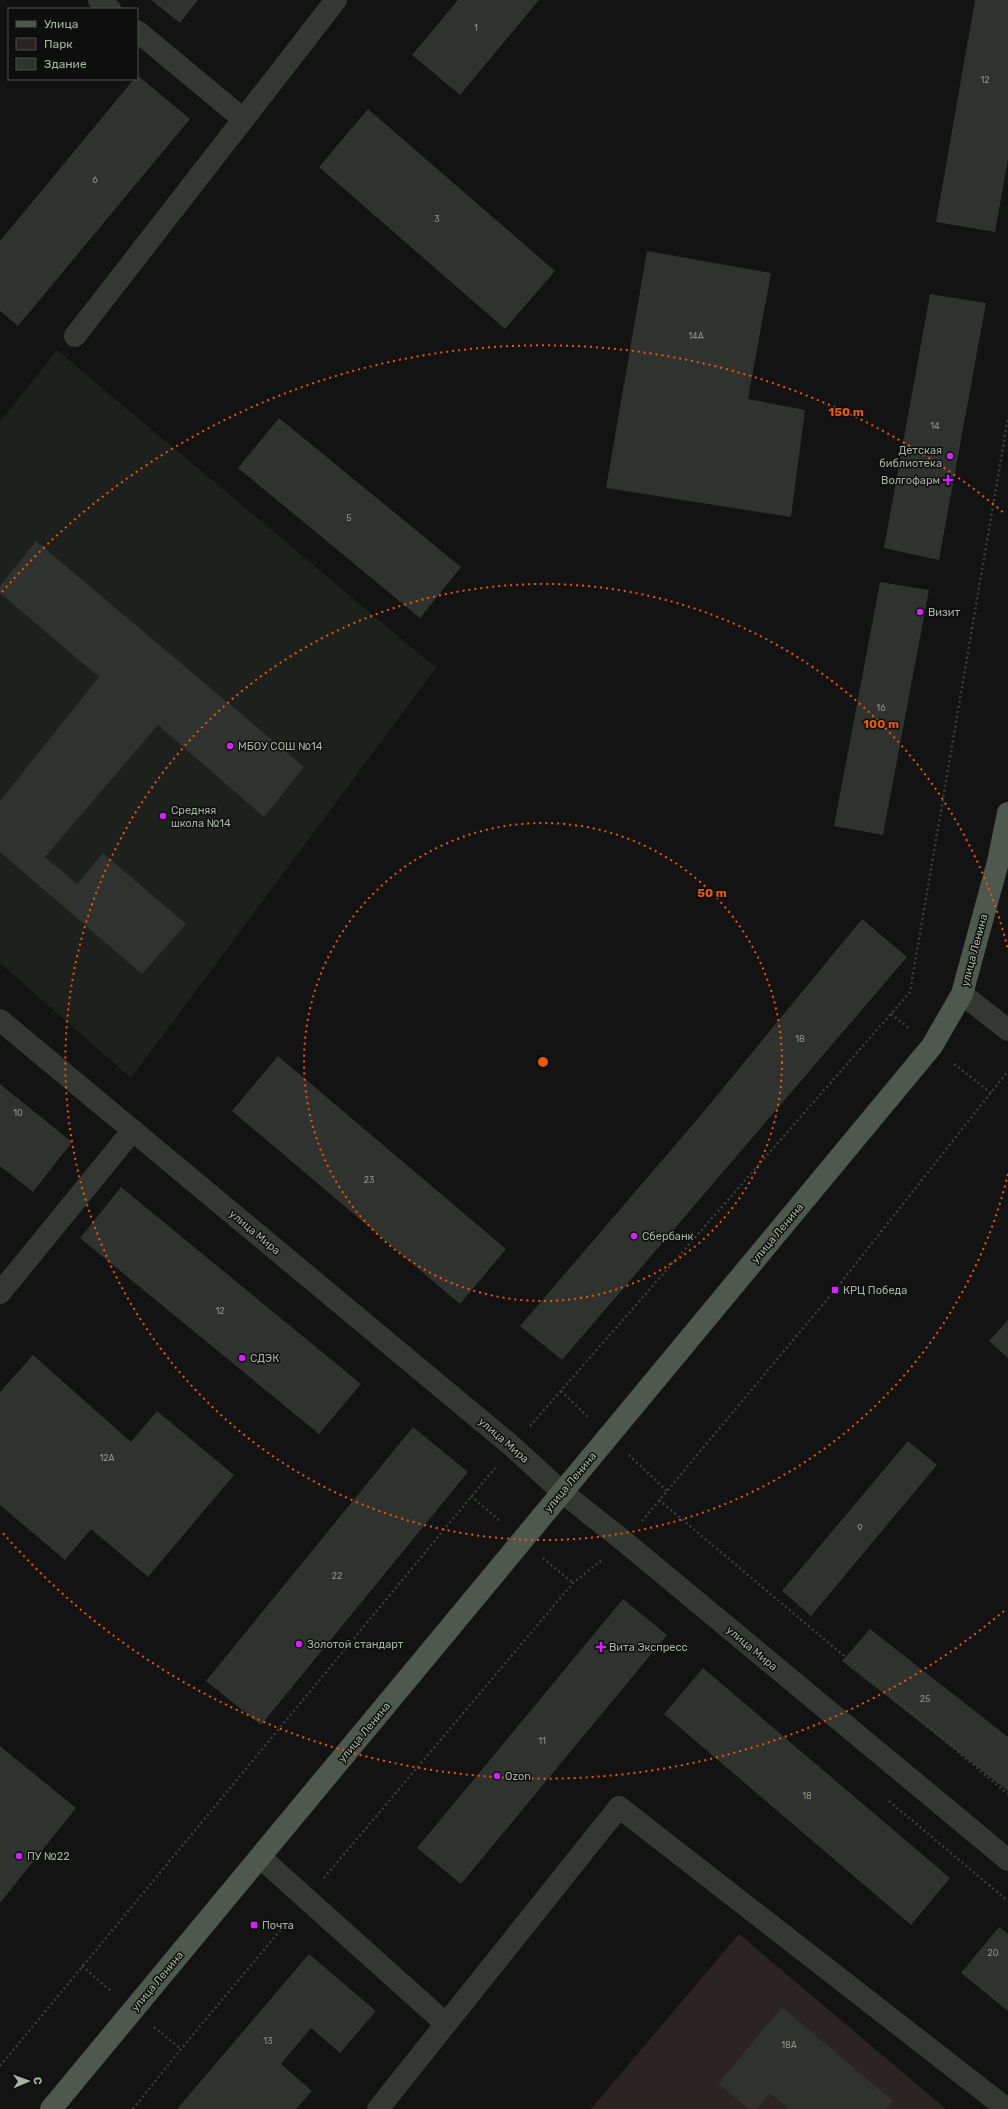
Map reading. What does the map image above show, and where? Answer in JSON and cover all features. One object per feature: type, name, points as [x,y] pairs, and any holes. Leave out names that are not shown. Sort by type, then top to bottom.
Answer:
[{"type":"main road","name":"улица Ленина","points":[[51,2109],[932,1046],[962,994],[998,862],[1008,813]]},
{"type":"street","points":[[99,0],[109,8]]},
{"type":"street","points":[[75,336],[336,0]]},
{"type":"street","points":[[138,32],[243,119]]},
{"type":"street","points":[[962,994],[1008,1030]]},
{"type":"street","name":"улица Мира","points":[[0,1020],[512,1447],[562,1492],[625,1542],[1008,1860]]},
{"type":"street","points":[[0,1293],[133,1130]]},
{"type":"street","points":[[378,2109],[619,1807],[1007,2109]]},
{"type":"street","points":[[260,1857],[446,2024]]},
{"type":"path","points":[[0,2066],[512,1447],[910,992],[1008,418]]},
{"type":"path","points":[[133,2109],[306,1899],[573,1582],[625,1542],[835,1290],[1008,1072]]},
{"type":"path","points":[[659,1500],[1008,1794]]},
{"type":"shaded area","name":"Средняя школа №14","points":[[57,350],[436,668],[131,1078],[0,963],[0,422]]},
{"type":"green space","points":[[739,1934],[946,2109],[591,2109]]},
{"type":"building","points":[[151,0],[198,0],[180,23]]},
{"type":"building","points":[[458,0],[539,0],[460,95],[412,55]]},
{"type":"building","points":[[975,0],[1008,0],[1008,160],[995,232],[936,222]]},
{"type":"building","points":[[138,76],[190,119],[18,326],[0,311],[0,241],[133,80],[138,80]]},
{"type":"building","points":[[368,109],[555,271],[505,329],[319,167]]},
{"type":"building","points":[[647,251],[771,273],[748,399],[805,410],[791,517],[606,488]]},
{"type":"building","points":[[930,294],[986,303],[939,560],[884,548]]},
{"type":"building","points":[[279,418],[461,567],[420,618],[238,468]]},
{"type":"building","name":"МБОУ СОШ №14","points":[[36,541],[304,767],[264,817],[158,725],[45,857],[77,884],[103,853],[186,924],[142,974],[0,852],[0,801],[99,677],[0,593],[0,586]]},
{"type":"building","points":[[880,582],[929,590],[883,835],[834,826]]},
{"type":"building","points":[[862,919],[907,957],[562,1360],[520,1326],[695,1122]]},
{"type":"building","points":[[278,1056],[506,1249],[460,1304],[232,1111]]},
{"type":"building","points":[[0,1084],[72,1142],[33,1192],[0,1166]]},
{"type":"building","points":[[121,1187],[361,1384],[319,1434],[80,1238]]},
{"type":"building","points":[[1008,1320],[1008,1358],[989,1341]]},
{"type":"building","points":[[33,1355],[131,1442],[157,1411],[234,1475],[148,1577],[91,1529],[65,1560],[0,1505],[0,1392]]},
{"type":"building","points":[[413,1427],[468,1472],[261,1725],[206,1681]]},
{"type":"building","points":[[908,1441],[937,1465],[811,1616],[782,1591]]},
{"type":"building","points":[[623,1599],[667,1635],[461,1884],[417,1848]]},
{"type":"building","points":[[870,1629],[1008,1737],[1008,1791],[842,1661]]},
{"type":"building","points":[[703,1668],[950,1878],[911,1925],[664,1714]]},
{"type":"building","name":"ПУ №22","points":[[0,1746],[76,1808],[0,1903]]},
{"type":"building","points":[[999,1927],[1008,1934],[1008,2011],[961,1973]]},
{"type":"building","points":[[309,1954],[376,2011],[340,2053],[311,2028],[281,2064],[312,2091],[296,2109],[177,2109]]},
{"type":"building","points":[[782,2007],[893,2101],[886,2109],[789,2109],[770,2093],[757,2109],[749,2109],[718,2084]]},
{"type":"place","name":"Детская библиотека","points":[[950,456]]},
{"type":"place","name":"Волгофарм","points":[[948,480]]},
{"type":"place","name":"Визит","points":[[920,612]]},
{"type":"place","name":"МБОУ СОШ №14","points":[[230,746]]},
{"type":"place","name":"Средняя школа №14","points":[[163,816]]},
{"type":"place","name":"Сбербанк","points":[[634,1236]]},
{"type":"place","name":"КРЦ Победа","points":[[835,1290]]},
{"type":"place","name":"СДЭК","points":[[242,1358]]},
{"type":"place","name":"Золотой стандарт","points":[[299,1644]]},
{"type":"place","name":"Вита Экспресс","points":[[601,1647]]},
{"type":"place","name":"Ozon","points":[[497,1776]]},
{"type":"place","name":"ПУ №22","points":[[19,1856]]},
{"type":"place","name":"Почта","points":[[254,1925]]}]
